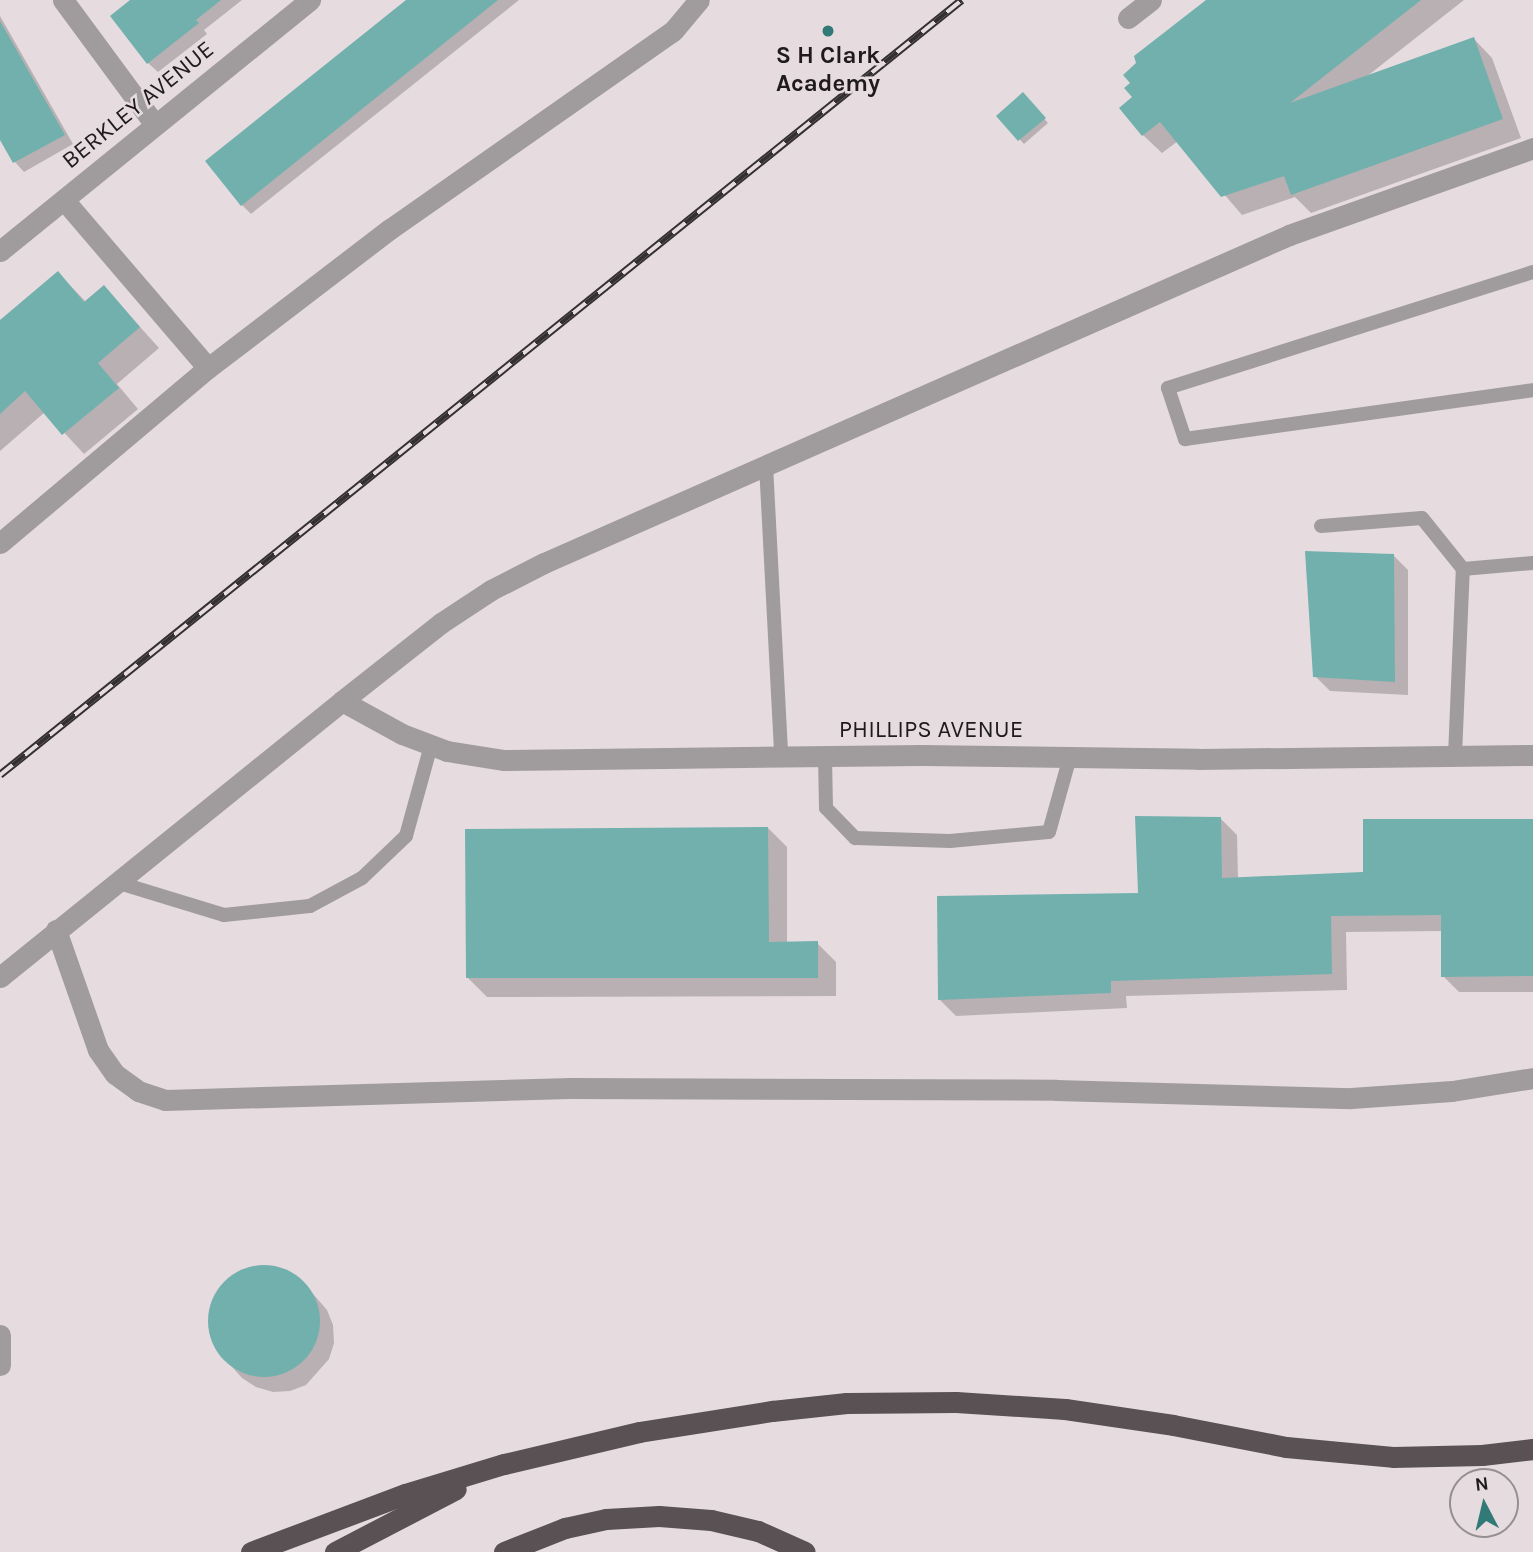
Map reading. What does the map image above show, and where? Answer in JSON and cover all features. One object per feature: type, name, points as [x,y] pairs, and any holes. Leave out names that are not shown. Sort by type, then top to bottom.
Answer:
[{"type":"highway","points":[[251,1552],[405,1494],[504,1464],[639,1432],[772,1411],[847,1404],[943,1402],[1065,1409],[1173,1425],[1286,1447],[1393,1457],[1482,1455],[1533,1448]]},
{"type":"highway","points":[[335,1552],[504,1464]]},
{"type":"highway","points":[[504,1552],[565,1528],[606,1519],[659,1516],[710,1520],[758,1531],[805,1552]]},
{"type":"street","points":[[64,0],[155,125]]},
{"type":"street","name":"BERKLEY AVENUE","points":[[0,251],[310,0]]},
{"type":"street","points":[[0,543],[208,368],[390,229],[673,31],[699,0]]},
{"type":"street","points":[[1128,18],[1151,0]]},
{"type":"street","points":[[0,977],[342,701],[441,623],[491,590],[544,563],[1289,235],[1533,148]]},
{"type":"street","points":[[64,200],[208,368]]},
{"type":"street","name":"PHILLIPS AVENUE","points":[[342,701],[402,734],[447,751],[504,760],[781,756],[1533,755]]},
{"type":"street","points":[[56,930],[98,1050],[123,1080],[138,1091],[165,1100],[570,1088],[1056,1090],[1351,1098],[1452,1091],[1533,1078]]},
{"type":"street","points":[[0,1335],[0,1366]]},
{"type":"lane","points":[[1533,272],[1168,388],[1185,439],[1533,390]]},
{"type":"lane","points":[[766,465],[781,756]]},
{"type":"lane","points":[[1321,526],[1422,518],[1463,569],[1455,756]]},
{"type":"lane","points":[[1463,569],[1533,563]]},
{"type":"lane","points":[[116,882],[224,915],[310,906],[362,878],[407,836],[431,745]]},
{"type":"lane","points":[[825,756],[826,808],[855,838],[950,841],[1049,832],[1070,757]]},
{"type":"building","points":[[130,0],[221,0],[196,20],[199,23],[147,64],[110,16]]},
{"type":"building","points":[[406,0],[498,0],[241,206],[205,161]]},
{"type":"building","points":[[1206,0],[1421,0],[1290,103],[1474,37],[1503,119],[1291,195],[1284,176],[1221,197],[1160,122],[1142,136],[1119,108],[1132,97],[1124,88],[1130,83],[1123,75],[1136,63],[1134,56]]},
{"type":"building","points":[[0,21],[65,135],[13,163],[0,140]]},
{"type":"building","points":[[1023,92],[1046,118],[1018,141],[996,116]]},
{"type":"building","points":[[58,271],[84,302],[104,285],[140,327],[98,363],[119,388],[62,435],[25,391],[0,414],[0,320]]},
{"type":"building","points":[[1305,551],[1394,554],[1395,682],[1313,677]]},
{"type":"building","points":[[1135,816],[1221,817],[1222,878],[1363,872],[1363,819],[1533,819],[1533,976],[1441,977],[1441,915],[1331,916],[1332,974],[1111,981],[1111,993],[938,1000],[937,896],[1138,893]]},
{"type":"building","points":[[768,827],[769,942],[818,941],[818,978],[466,978],[465,829]]},
{"type":"building","points":[[264,1265],[286,1269],[304,1281],[316,1299],[320,1321],[316,1343],[304,1361],[286,1373],[264,1377],[242,1373],[224,1361],[212,1343],[208,1321],[212,1299],[224,1281],[242,1269]]},
{"type":"railway","points":[[0,775],[962,0]]},
{"type":"place","name":"S H Clark Academy","points":[[828,31]]}]
